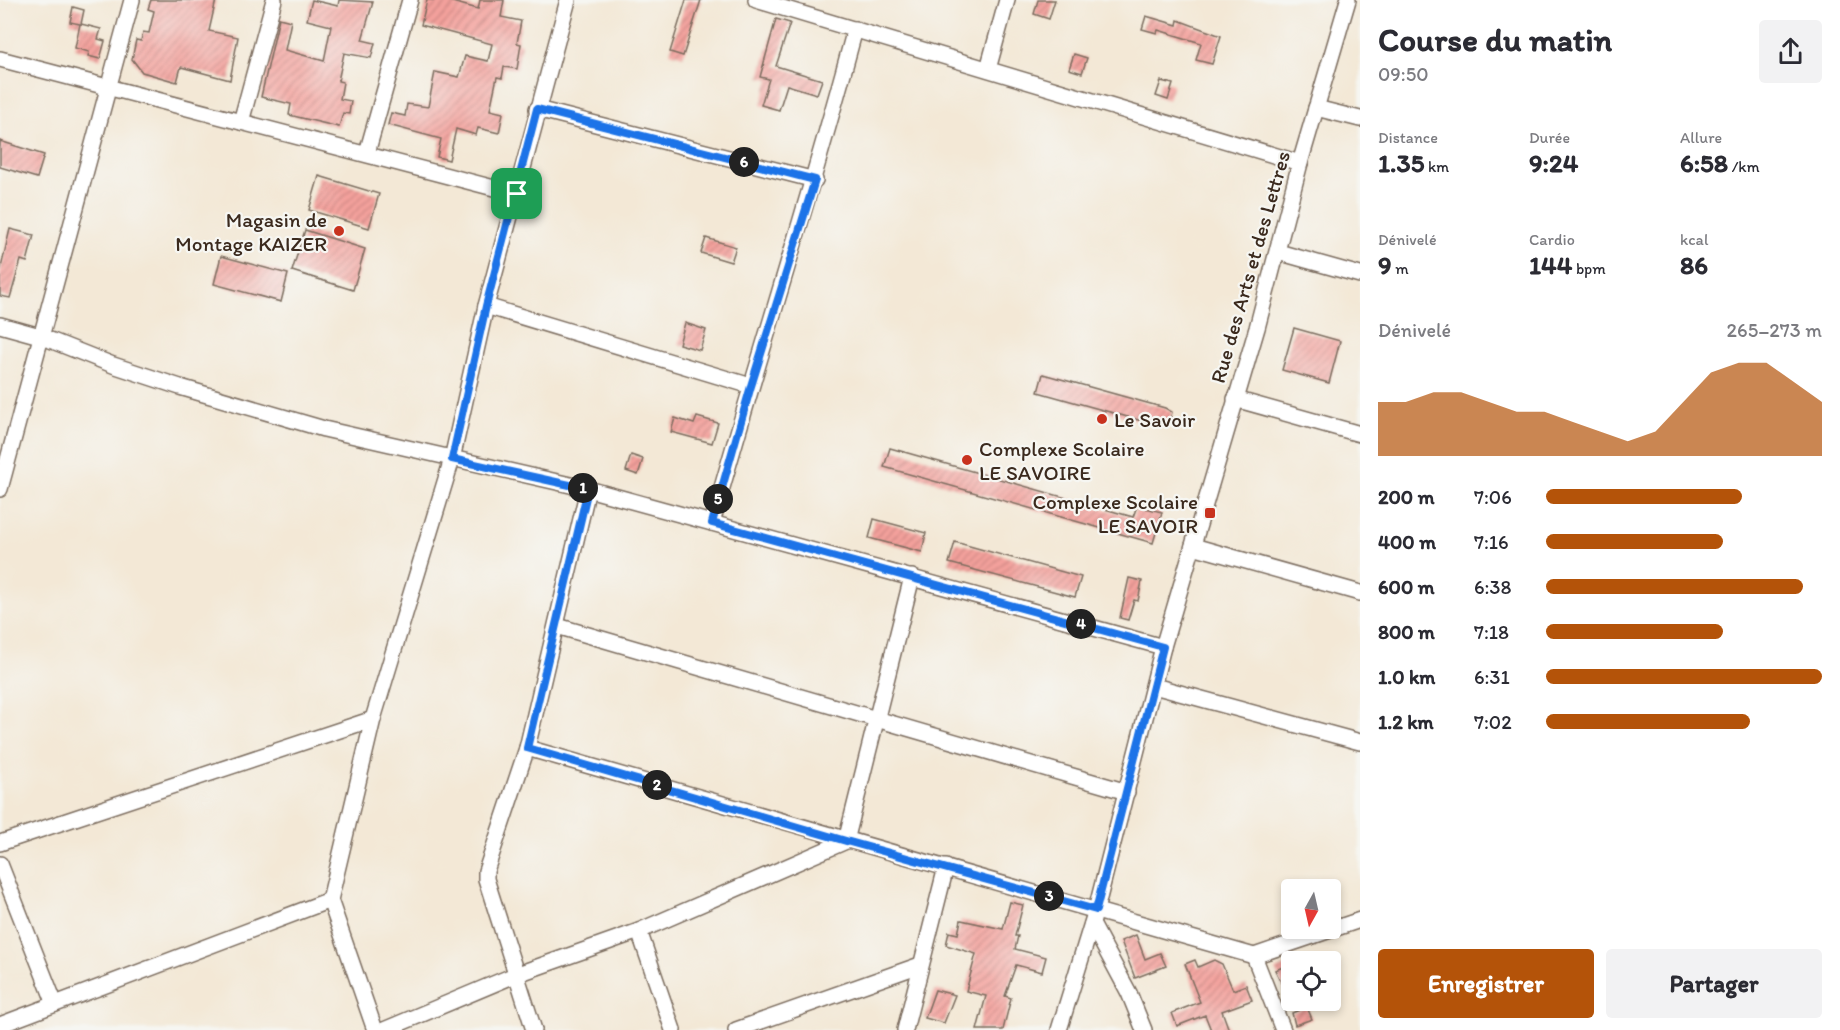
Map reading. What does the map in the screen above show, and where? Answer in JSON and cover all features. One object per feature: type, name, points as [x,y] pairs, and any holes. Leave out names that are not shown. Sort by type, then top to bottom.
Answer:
[{"type":"street","points":[[0,489],[132,0]]},
{"type":"street","points":[[241,122],[274,0]]},
{"type":"street","points":[[367,153],[410,0]]},
{"type":"street","points":[[375,1030],[330,900],[373,719],[452,459],[486,306],[568,0]]},
{"type":"street","points":[[756,0],[1300,163]]},
{"type":"street","points":[[988,69],[1007,0]]},
{"type":"street","name":"Rue des Arts et des Lettres","points":[[1059,1030],[1094,917],[1163,647],[1278,252],[1300,163],[1348,0]]},
{"type":"street","points":[[712,523],[751,386],[815,180],[855,29]]},
{"type":"street","points":[[0,59],[107,89],[367,153],[517,194]]},
{"type":"street","points":[[1317,108],[1360,119]]},
{"type":"street","points":[[537,109],[815,180]]},
{"type":"street","points":[[1278,252],[1360,275]]},
{"type":"street","points":[[486,306],[751,386]]},
{"type":"street","points":[[0,325],[40,336],[113,365],[180,387],[324,429],[588,489],[1163,647]]},
{"type":"street","points":[[1235,399],[1360,435]]},
{"type":"street","points":[[534,1030],[515,975],[486,871],[527,748],[588,489]]},
{"type":"street","points":[[1193,546],[1360,593]]},
{"type":"street","points":[[846,841],[912,577]]},
{"type":"street","points":[[557,626],[1127,792]]},
{"type":"street","points":[[1154,686],[1360,742]]},
{"type":"street","points":[[0,843],[373,719]]},
{"type":"street","points":[[527,748],[846,841],[946,867],[1094,917],[1254,956],[1360,920]]},
{"type":"street","points":[[384,1030],[515,975],[639,931],[846,841]]},
{"type":"street","points":[[0,864],[55,1004]]},
{"type":"street","points":[[905,1030],[946,867]]},
{"type":"street","points":[[0,1025],[330,900]]},
{"type":"street","points":[[1094,917],[1144,1030]]},
{"type":"street","points":[[639,931],[673,1030]]},
{"type":"street","points":[[1254,956],[1283,1030]]},
{"type":"street","points":[[736,1030],[920,965]]},
{"type":"building","points":[[151,0],[216,0],[209,31],[238,37],[230,80],[181,67],[177,82],[142,72],[132,59],[136,40],[141,41],[143,32],[149,33],[154,11],[148,9]]},
{"type":"building","points":[[312,0],[338,6],[339,0],[373,2],[362,40],[375,43],[371,58],[344,53],[338,81],[343,82],[340,99],[351,101],[349,114],[343,113],[339,127],[289,115],[291,104],[261,97],[279,18],[291,21],[285,50],[324,61],[331,26],[307,20]]},
{"type":"building","points":[[427,0],[445,0],[478,9],[480,0],[504,0],[501,17],[521,21],[517,43],[521,44],[517,69],[504,67],[502,78],[497,77],[490,110],[503,113],[499,133],[478,128],[476,135],[456,129],[449,160],[437,157],[441,139],[388,125],[391,113],[405,116],[407,104],[428,107],[435,72],[459,77],[465,56],[488,61],[492,44],[421,25]]},
{"type":"building","points":[[686,0],[701,0],[683,56],[670,52]]},
{"type":"building","points":[[1038,0],[1055,0],[1049,19],[1034,14]]},
{"type":"building","points":[[73,7],[84,10],[81,24],[101,29],[98,39],[105,41],[100,59],[88,56],[89,52],[75,48],[80,24],[70,22]]},
{"type":"building","points":[[1146,16],[1177,25],[1178,20],[1221,36],[1212,64],[1196,60],[1201,43],[1158,30],[1157,33],[1142,29]]},
{"type":"building","points":[[776,19],[790,23],[776,66],[822,80],[817,94],[787,85],[779,110],[761,105],[769,79],[760,77]]},
{"type":"building","points":[[1074,54],[1087,58],[1082,73],[1069,69]]},
{"type":"building","points":[[1161,81],[1173,84],[1168,100],[1156,96]]},
{"type":"building","points":[[0,141],[44,155],[37,178],[0,167]]},
{"type":"building","points":[[319,176],[379,194],[369,228],[309,210]]},
{"type":"building","points":[[10,229],[34,235],[27,262],[21,260],[10,298],[0,296],[0,272]]},
{"type":"building","points":[[305,230],[365,249],[353,290],[292,271]]},
{"type":"building","points":[[706,238],[736,247],[731,262],[701,253]]},
{"type":"building","points":[[221,256],[288,274],[281,302],[214,284]]},
{"type":"building","points":[[685,323],[706,330],[700,350],[679,344]]},
{"type":"building","points":[[1294,328],[1340,341],[1329,383],[1282,370]]},
{"type":"building","points":[[1043,374],[1165,408],[1172,412],[1169,424],[1161,422],[1160,426],[1038,392]]},
{"type":"building","points":[[697,417],[718,423],[712,443],[671,432],[675,418],[694,424]]},
{"type":"building","points":[[890,448],[1133,517],[1137,506],[1162,512],[1153,543],[884,467]]},
{"type":"building","points":[[631,455],[643,459],[638,475],[626,471]]},
{"type":"building","points":[[874,519],[926,533],[922,552],[869,538]]},
{"type":"building","points":[[955,542],[1081,577],[1075,597],[949,563]]},
{"type":"building","points":[[1129,578],[1142,581],[1138,601],[1134,600],[1128,620],[1120,618]]},
{"type":"building","points":[[1010,902],[1023,905],[1015,936],[1018,936],[1015,949],[1046,957],[1042,972],[1016,965],[1005,996],[1011,998],[1003,1030],[977,1030],[986,996],[966,991],[976,954],[946,945],[949,932],[958,934],[961,920],[1003,929]]},
{"type":"building","points":[[1136,935],[1145,959],[1160,953],[1166,966],[1135,978],[1121,941]]},
{"type":"building","points":[[1195,960],[1198,967],[1214,960],[1222,964],[1233,990],[1246,985],[1252,1000],[1222,1011],[1229,1030],[1211,1030],[1205,1015],[1177,1026],[1172,1013],[1200,1002],[1185,964]]},
{"type":"building","points":[[1281,968],[1281,982],[1275,970]]},
{"type":"building","points":[[935,990],[955,995],[944,1023],[925,1018]]},
{"type":"building","points":[[1309,1011],[1312,1019],[1295,1025],[1292,1013]]},
{"type":"place","name":"Magasin de Montage KAIZER","points":[[339,231]]},
{"type":"place","name":"Le Savoir","points":[[1102,419]]},
{"type":"place","name":"Complexe Scolaire LE SAVOIRE","points":[[967,460]]},
{"type":"place","name":"Complexe Scolaire LE SAVOIR","points":[[1210,513]]},
{"type":"route","points":[[537,109],[815,180],[751,386],[712,523],[1163,647],[1096,910],[846,841],[527,748],[588,489],[452,459],[486,306],[517,194],[537,109]]}]
